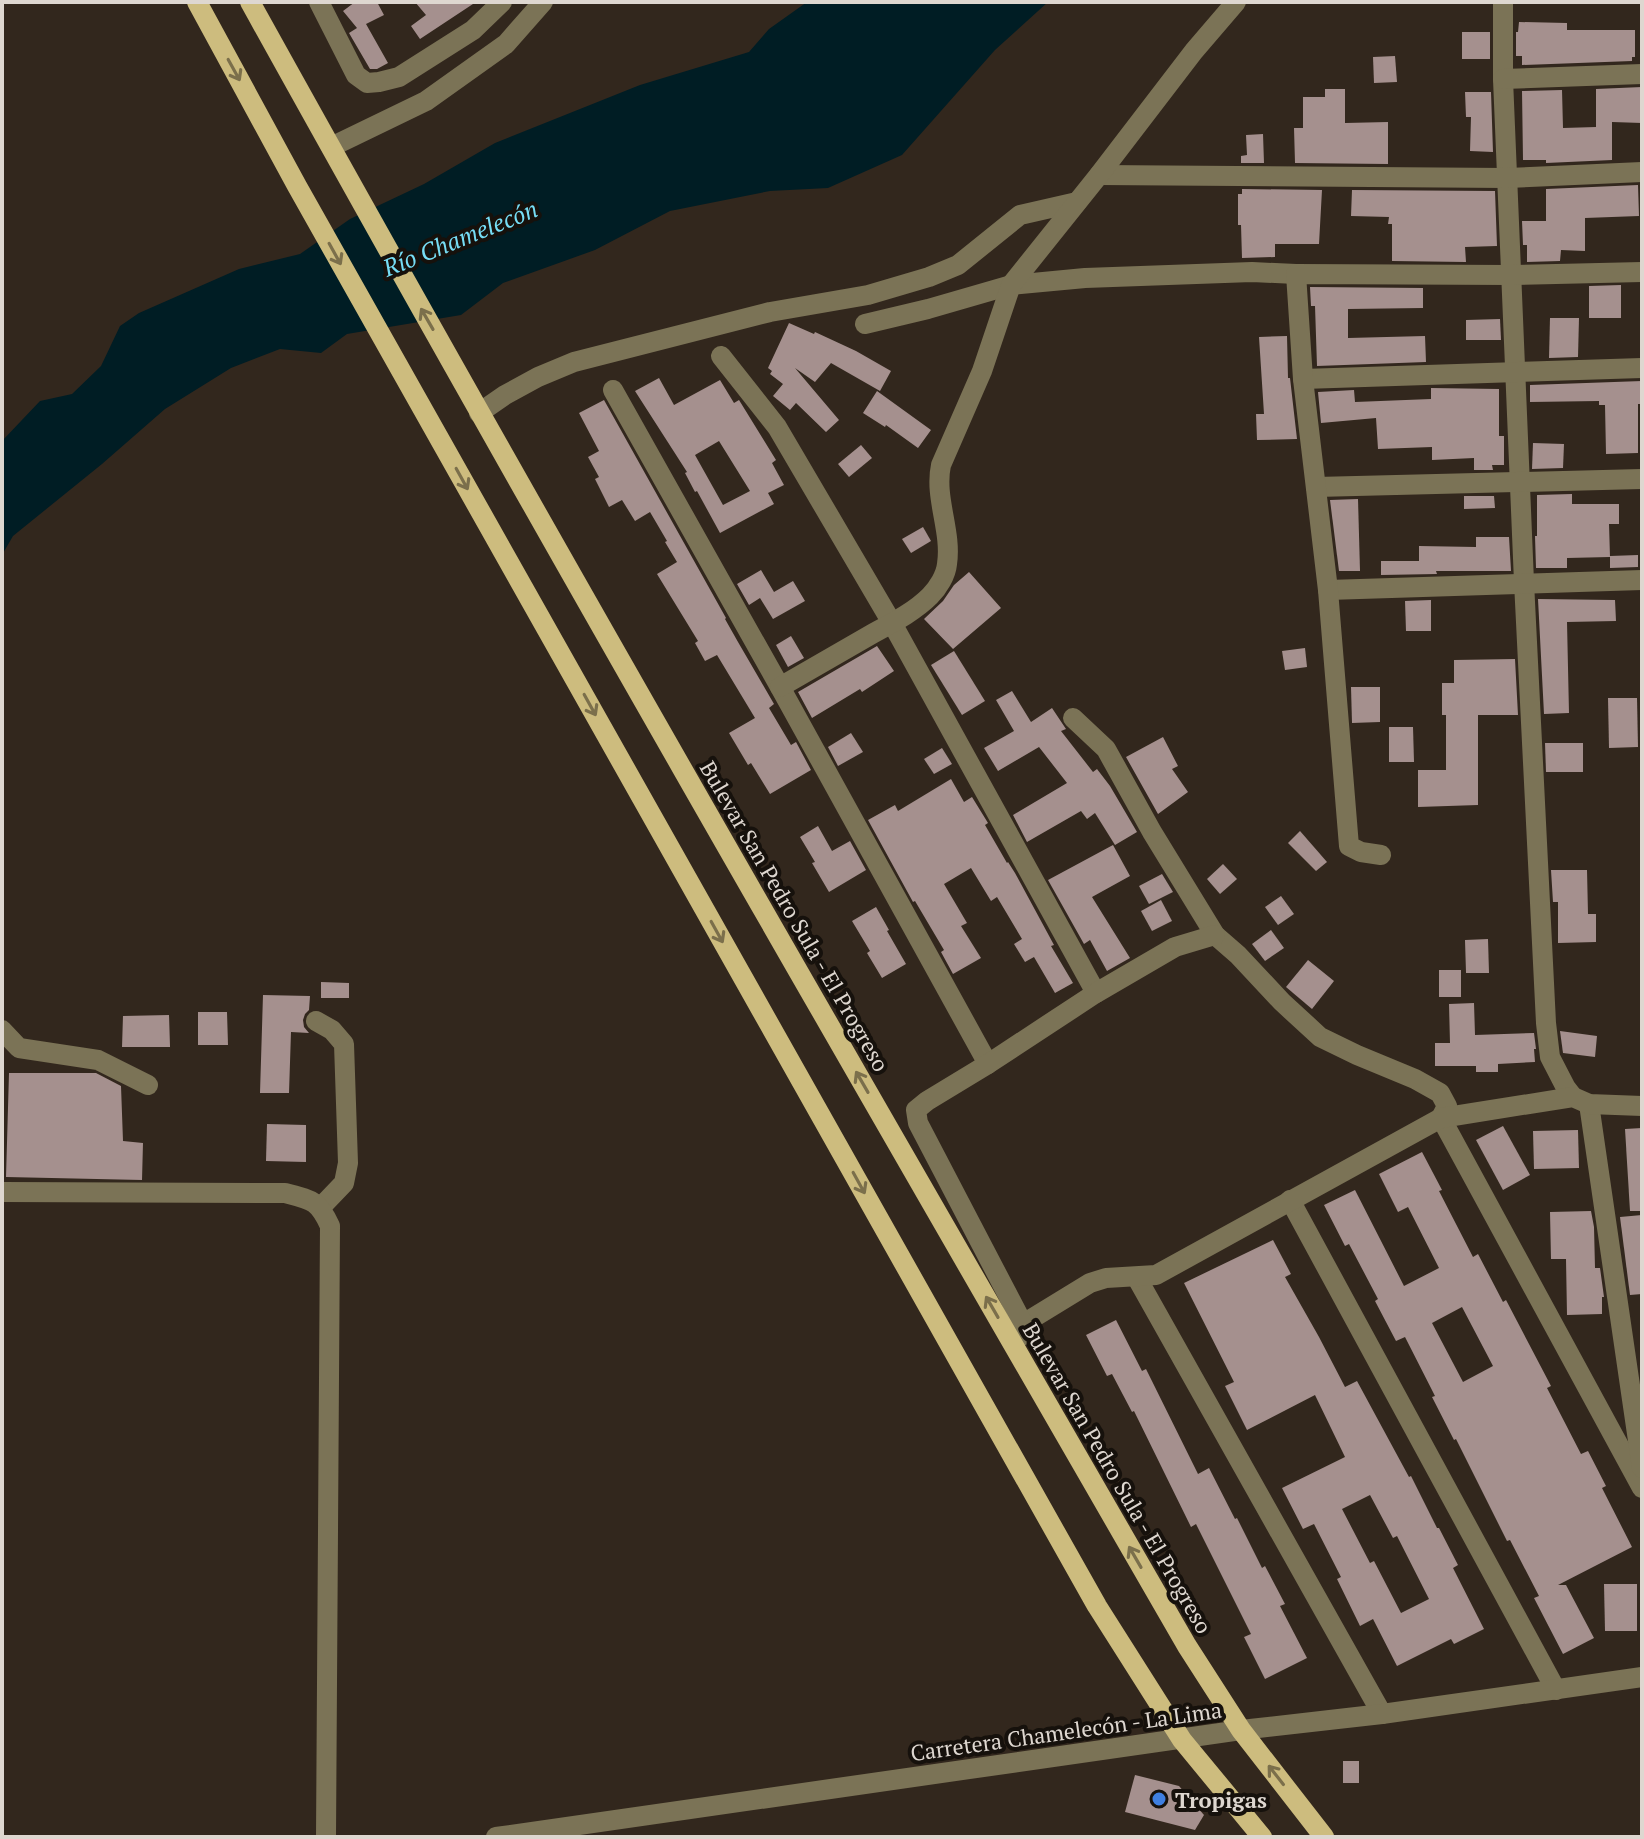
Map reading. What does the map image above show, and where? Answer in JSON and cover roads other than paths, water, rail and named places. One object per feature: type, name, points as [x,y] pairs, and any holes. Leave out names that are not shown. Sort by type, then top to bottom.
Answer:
[{"type":"main road","points":[[197,2],[297,186],[1089,1592],[1182,1740],[1262,1837]]},
{"type":"main road","name":"Bulevar San Pedro Sula - El Progreso","points":[[250,2],[479,413],[1179,1633],[1241,1730],[1324,1837]]},
{"type":"street","points":[[343,2],[321,8],[356,75],[367,83],[399,77],[473,30],[502,2]]},
{"type":"street","points":[[331,147],[426,101],[506,44],[543,2]]},
{"type":"street","points":[[780,687],[892,623],[930,596],[942,579],[947,565],[948,546],[939,487],[941,465],[982,371],[1011,285],[1236,2]]},
{"type":"street","points":[[1503,2],[1503,79],[1515,373],[1546,1023],[1550,1057],[1566,1088],[1581,1101],[1642,1468]]},
{"type":"street","points":[[1503,79],[1642,74]]},
{"type":"street","points":[[1099,175],[1507,178],[1642,172]]},
{"type":"street","points":[[479,413],[538,377],[574,362],[755,316],[868,295],[929,277],[958,265],[1020,215],[1077,202]]},
{"type":"street","points":[[865,324],[1011,285],[1085,278],[1252,272],[1511,275],[1642,272]]},
{"type":"street","points":[[1296,274],[1303,379],[1328,590],[1349,846],[1361,852],[1381,855]]},
{"type":"street","points":[[721,356],[777,427],[892,623],[1096,993]]},
{"type":"street","points":[[1303,379],[1642,368]]},
{"type":"street","points":[[613,390],[988,1064]]},
{"type":"street","points":[[1316,487],[1642,479]]},
{"type":"street","points":[[1328,590],[1642,580]]},
{"type":"street","points":[[1073,718],[1106,749],[1215,935],[1320,1037],[1440,1093],[1447,1106],[1441,1118]]},
{"type":"street","points":[[1018,1354],[1023,1324],[918,1123],[916,1110],[1096,993],[1175,947],[1215,935]]},
{"type":"street","points":[[316,1021],[332,1030],[344,1044],[348,1163],[344,1183],[321,1207]]},
{"type":"street","points":[[2,1030],[19,1048],[98,1060],[148,1085]]},
{"type":"street","points":[[1023,1324],[1090,1283],[1119,1277],[1156,1275],[1441,1118],[1581,1101],[1642,1106]]},
{"type":"street","points":[[1441,1118],[1642,1488]]},
{"type":"street","points":[[2,1192],[285,1193],[321,1207],[330,1226],[326,1837]]},
{"type":"street","points":[[1290,1200],[1556,1690]]},
{"type":"street","points":[[1137,1278],[1382,1714]]},
{"type":"street","name":"Carretera Chamelecón - La Lima","points":[[496,1837],[1241,1730],[1382,1714],[1642,1677]]},
{"type":"water","name":"Río Chamelecón","points":[[807,2],[1048,2],[995,50],[902,155],[828,188],[770,191],[670,211],[595,250],[503,283],[461,315],[347,334],[321,353],[280,349],[231,368],[165,409],[13,536],[2,555],[2,441],[40,401],[72,394],[101,366],[120,326],[139,313],[239,269],[300,254],[350,219],[424,184],[495,143],[640,85],[749,52],[769,29]]},
{"type":"place","name":"Tropigas","points":[[1159,1799]]}]
